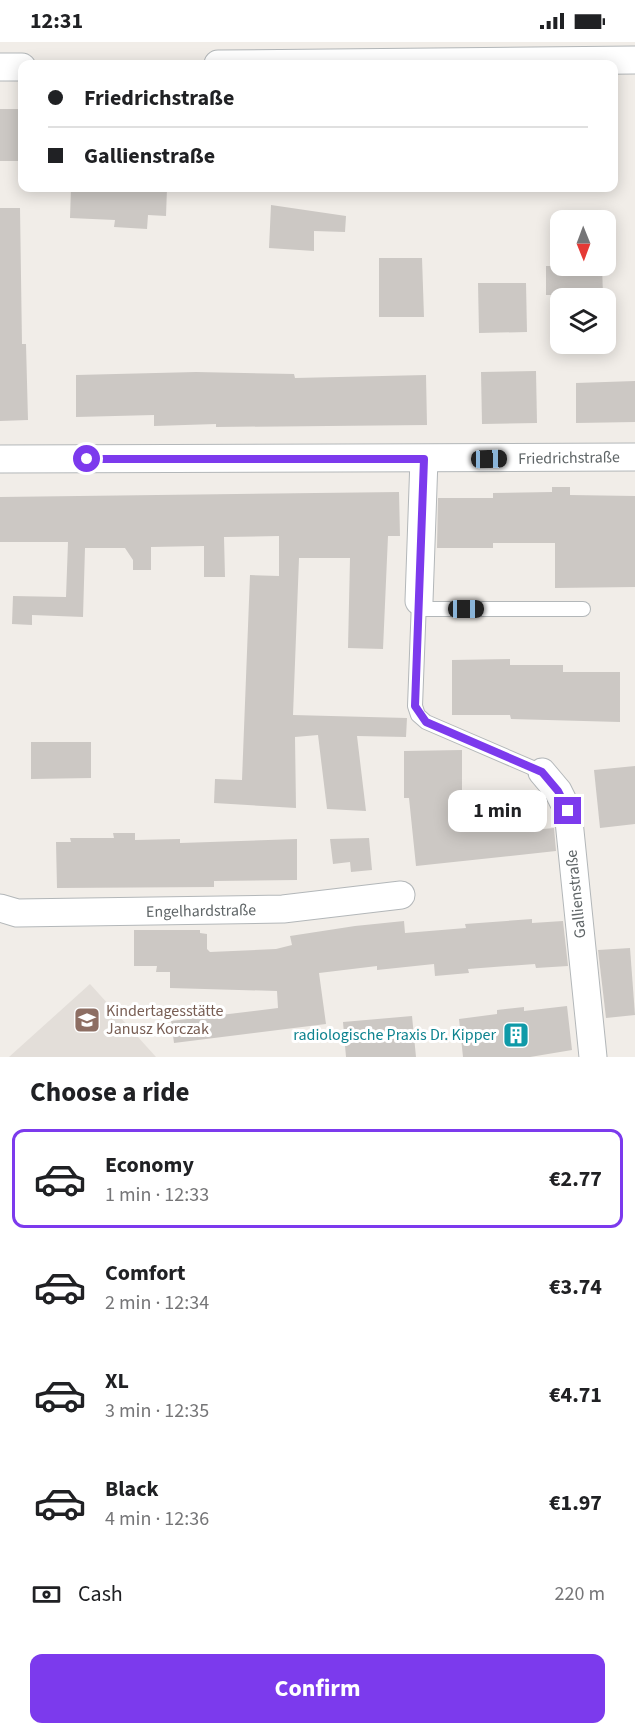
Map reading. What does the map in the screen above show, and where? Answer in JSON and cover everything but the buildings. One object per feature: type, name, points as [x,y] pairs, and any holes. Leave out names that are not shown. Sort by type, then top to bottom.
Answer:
[{"type":"street","points":[[618,60],[635,60]]},
{"type":"street","points":[[0,67],[18,67]]},
{"type":"street","name":"Friedrichstraße","points":[[0,459],[635,457]]},
{"type":"street","name":"Gallienstraße","points":[[419,605],[424,459]]},
{"type":"street","name":"Gallienstraße","points":[[542,772],[558,791],[568,811],[593,1057]]},
{"type":"street","name":"Engelhardstraße","points":[[0,908],[16,913],[226,911],[283,909],[401,895]]},
{"type":"lane","points":[[419,605],[584,609]]},
{"type":"lane","name":"Gallienstraße","points":[[419,605],[415,706],[418,715],[426,722],[542,772]]},
{"type":"shaded area","name":"Kindertagesstätte Janusz Korczak","points":[[90,984],[156,1057],[9,1057]]},
{"type":"place","name":"Kindertagesstätte Janusz Korczak","points":[[87,1020]]},
{"type":"place","name":"radiologische Praxis Dr. Kipper","points":[[516,1035]]},
{"type":"route","points":[[87,459],[424,459],[415,706],[418,715],[426,722],[542,772],[558,791],[568,811]]}]
